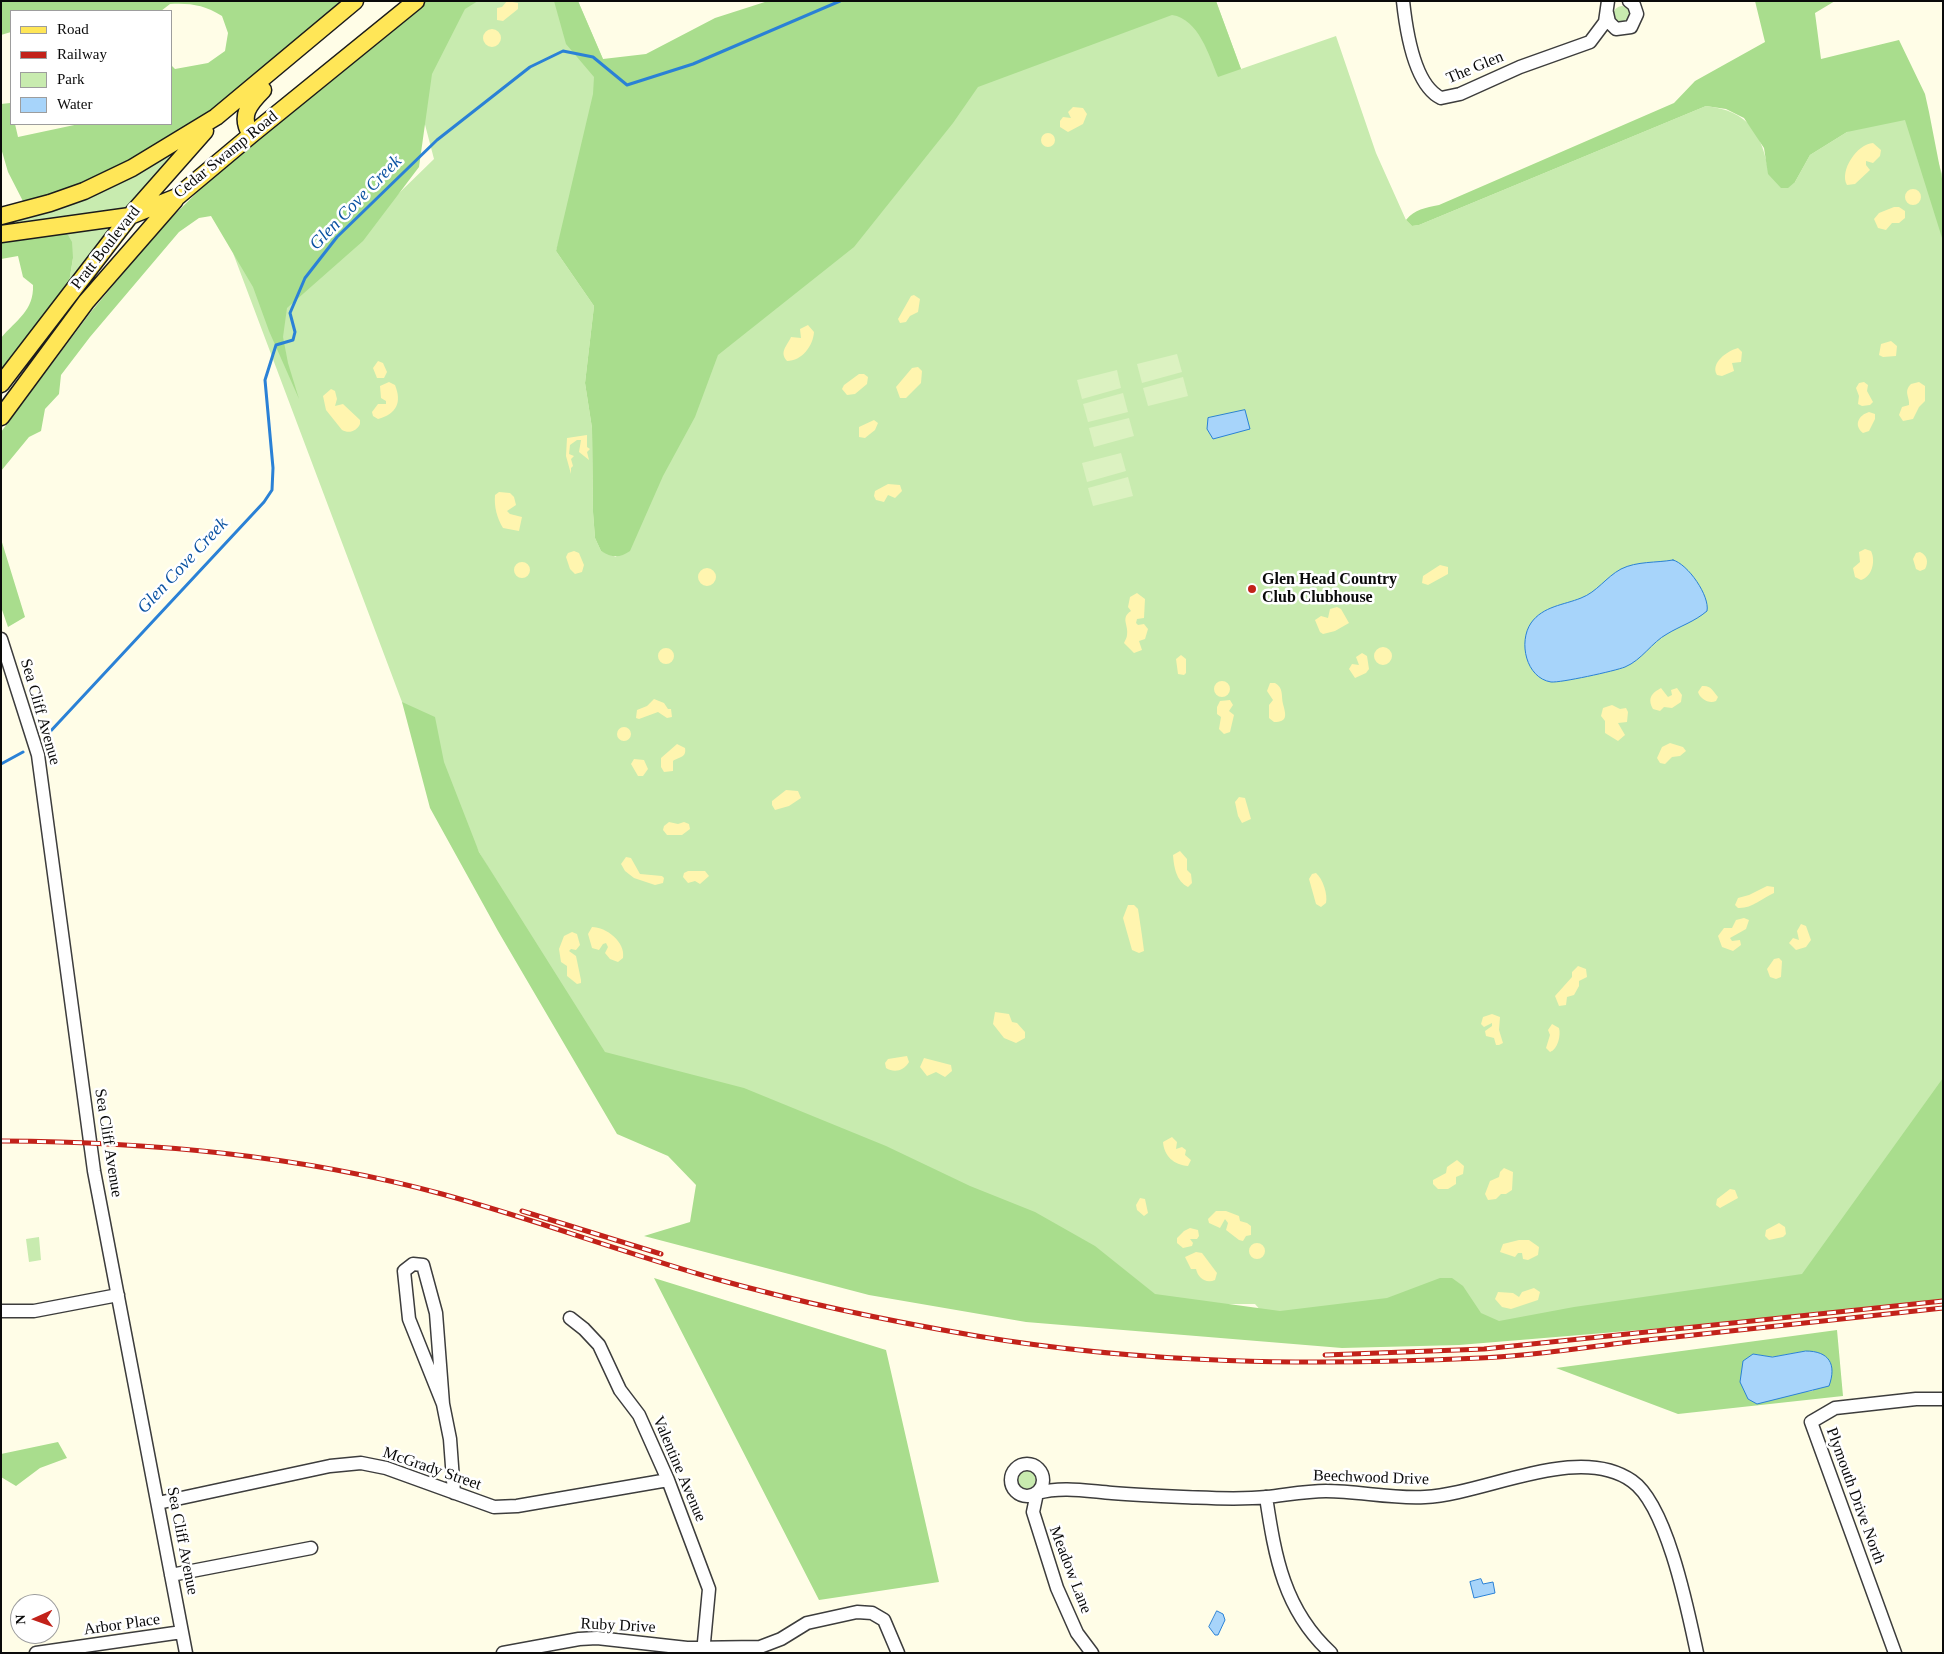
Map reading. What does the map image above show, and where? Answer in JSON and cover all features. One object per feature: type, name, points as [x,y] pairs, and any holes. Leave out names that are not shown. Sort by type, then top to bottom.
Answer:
[{"type":"main road","points":[[1,216],[50,203],[84,191],[132,168],[216,118],[355,1]]},
{"type":"main road","name":"Cedar Swamp Road","points":[[1,234],[130,216],[177,197],[416,1]]},
{"type":"main road","points":[[251,135],[244,121],[250,103],[306,54],[337,16]]},
{"type":"main road","name":"Pratt Boulevard","points":[[1,384],[130,216],[216,118]]},
{"type":"main road","name":"Pratt Boulevard","points":[[1,417],[86,302],[177,197]]},
{"type":"street","name":"The Glen","points":[[1404,1],[1408,32],[1417,65],[1427,88],[1441,98],[1460,94],[1520,67],[1590,42],[1605,22],[1607,7],[1615,1]]},
{"type":"street","points":[[1607,7],[1612,26],[1616,29],[1626,30],[1635,24],[1638,14],[1634,5],[1629,1]]},
{"type":"street","name":"Sea Cliff Avenue","points":[[1,639],[38,755],[94,1171],[186,1653]]},
{"type":"street","points":[[443,1404],[409,1319],[404,1271],[413,1264],[422,1265],[436,1313],[443,1404],[450,1439],[454,1493]]},
{"type":"street","points":[[1,1311],[34,1311],[118,1295]]},
{"type":"street","name":"Valentine Avenue","points":[[570,1318],[599,1345],[620,1390],[639,1416],[668,1480],[709,1589],[703,1650]]},
{"type":"street","name":"Plymouth Drive North","points":[[1895,1653],[1812,1422],[1835,1408],[1916,1399],[1943,1399]]},
{"type":"street","name":"McGrady Street","points":[[158,1503],[330,1466],[361,1463],[386,1468],[494,1507],[517,1506],[668,1480]]},
{"type":"street","name":"Beechwood Drive","points":[[1037,1493],[1061,1489],[1174,1497],[1266,1497],[1324,1491],[1392,1497],[1425,1497],[1465,1492],[1533,1473],[1561,1469],[1602,1467],[1620,1474],[1643,1490],[1664,1533],[1686,1603],[1697,1653]]},
{"type":"street","name":"Meadow Lane","points":[[1037,1493],[1033,1512],[1057,1588],[1077,1633],[1092,1653]]},
{"type":"street","points":[[1266,1497],[1275,1556],[1291,1599],[1307,1627],[1331,1653]]},
{"type":"street","points":[[172,1575],[311,1548]]},
{"type":"street","name":"Ruby Drive","points":[[503,1653],[549,1649],[598,1638],[703,1650],[760,1647],[768,1645],[807,1623],[857,1612],[872,1612],[884,1620],[898,1653]]},
{"type":"street","name":"Arbor Place","points":[[36,1653],[182,1632]]},
{"type":"green space","points":[[1,1],[352,1],[217,116],[132,167],[27,209],[8,172],[1,148],[1,104],[10,103],[10,125],[15,125],[18,137],[74,125],[172,125],[172,66],[175,69],[208,63],[225,51],[228,33],[222,16],[209,9],[191,4],[170,4],[162,10],[10,10],[10,32],[1,35]]},
{"type":"green space","points":[[421,1],[478,1],[465,9],[432,74],[419,167],[363,241],[287,308],[283,337],[288,363],[299,399],[269,331],[253,287],[211,216],[199,218],[179,232],[90,337],[61,375],[59,394],[45,409],[41,431],[29,437],[1,471],[1,432],[90,313],[161,228],[231,159]]},
{"type":"green space","points":[[435,1],[578,1],[611,78],[556,251],[594,306],[585,383],[592,428],[595,538],[601,551],[616,557],[703,338],[952,73],[1216,1],[1241,69],[1336,36],[1376,153],[1406,220],[1412,226],[1419,225],[1706,106],[1733,113],[1743,119],[1757,136],[1769,174],[1795,182],[1810,155],[1847,132],[1917,95],[1943,177],[1943,1104],[1808,1300],[1287,1340],[1255,1304],[1149,1304],[599,1058],[479,852],[402,702],[233,253],[278,311],[434,159],[399,25]]},
{"type":"green space","points":[[554,1],[578,1],[603,59],[646,54],[715,18],[768,1],[1216,1],[1241,69],[1218,77],[1207,49],[1196,31],[1189,23],[1172,15],[978,87],[953,123],[854,247],[718,355],[695,417],[663,476],[630,551],[623,555],[612,556],[601,551],[595,538],[593,512],[592,428],[585,383],[594,306],[556,251],[593,94],[594,77],[566,44]]},
{"type":"green space","points":[[1755,1],[1835,1],[1815,13],[1821,59],[1899,40],[1925,94],[1929,112],[1943,184],[1943,241],[1905,120],[1847,132],[1810,155],[1795,182],[1788,188],[1781,188],[1768,174],[1764,148],[1744,118],[1726,109],[1706,106],[1419,225],[1412,226],[1406,220],[1417,211],[1439,205],[1674,103],[1695,81],[1765,42]]},
{"type":"green space","points":[[1618,6],[1626,6],[1631,11],[1629,22],[1618,24],[1613,19],[1613,11]]},
{"type":"green space","points":[[217,116],[67,295],[73,258],[1,240],[1,215]]},
{"type":"green space","points":[[59,230],[68,235],[72,242],[73,258],[67,295],[1,381],[1,338],[23,314],[31,302],[33,285],[23,277],[18,256],[1,259],[1,240]]},
{"type":"green space","points":[[1177,354],[1182,372],[1142,383],[1137,364]]},
{"type":"green space","points":[[1117,370],[1121,388],[1082,399],[1077,380]]},
{"type":"green space","points":[[1183,377],[1188,396],[1148,406],[1143,388]]},
{"type":"green space","points":[[1123,393],[1128,412],[1088,422],[1083,404]]},
{"type":"green space","points":[[1129,418],[1134,436],[1094,447],[1089,428]]},
{"type":"green space","points":[[1121,453],[1126,471],[1087,482],[1082,463]]},
{"type":"green space","points":[[1128,477],[1133,496],[1093,506],[1088,488]]},
{"type":"green space","points":[[1,539],[25,617],[8,627],[1,607]]},
{"type":"green space","points":[[402,702],[435,717],[444,762],[479,852],[605,1052],[744,1088],[886,1146],[970,1186],[1035,1212],[1095,1246],[1155,1294],[1280,1311],[1387,1298],[1440,1278],[1452,1278],[1463,1286],[1481,1313],[1499,1321],[1574,1307],[1802,1274],[1943,1078],[1943,1300],[1771,1319],[1459,1345],[1342,1348],[1026,1322],[869,1295],[644,1236],[690,1222],[696,1185],[668,1156],[617,1134],[498,931],[430,808]]},
{"type":"green space","points":[[39,1237],[41,1260],[29,1262],[26,1239]]},
{"type":"green space","points":[[654,1278],[886,1350],[939,1582],[819,1600]]},
{"type":"green space","points":[[1837,1330],[1843,1396],[1678,1414],[1556,1368]],"holes":[[[1806,1351],[1813,1391],[1800,1392],[1753,1354],[1772,1357]]]},
{"type":"green space","points":[[58,1442],[67,1458],[40,1468],[16,1486],[1,1477],[1,1454]]},
{"type":"green space","points":[[1026,1469],[1033,1472],[1036,1479],[1033,1486],[1026,1489],[1019,1486],[1016,1479],[1019,1472]]},
{"type":"sand","points":[[507,1],[518,3],[518,9],[503,21],[497,20],[497,8],[502,7]]},
{"type":"sand","points":[[488,29],[496,29],[501,34],[499,45],[488,47],[483,42],[483,34]]},
{"type":"sand","points":[[1073,107],[1083,108],[1087,114],[1083,124],[1068,132],[1060,127],[1060,121],[1063,117],[1071,118],[1068,112]]},
{"type":"sand","points":[[1045,133],[1051,133],[1055,140],[1051,147],[1045,147],[1041,143],[1041,137]]},
{"type":"sand","points":[[1873,143],[1881,150],[1880,156],[1873,163],[1866,161],[1866,165],[1870,170],[1855,184],[1847,185],[1845,173],[1851,159],[1861,148]]},
{"type":"sand","points":[[1910,189],[1916,189],[1921,194],[1919,203],[1910,205],[1905,200],[1905,194]]},
{"type":"sand","points":[[1899,207],[1905,211],[1905,218],[1899,223],[1892,223],[1886,230],[1878,228],[1874,219],[1879,213]]},
{"type":"sand","points":[[914,295],[920,299],[918,312],[910,316],[906,322],[900,323],[898,319],[911,296]]},
{"type":"sand","points":[[808,325],[814,332],[809,347],[802,356],[787,361],[784,352],[791,337],[801,338],[800,329]]},
{"type":"sand","points":[[1891,341],[1897,346],[1896,356],[1883,357],[1879,355],[1881,344]]},
{"type":"sand","points":[[1738,348],[1742,352],[1741,362],[1732,363],[1734,371],[1722,376],[1717,375],[1715,371],[1716,366],[1721,358]]},
{"type":"sand","points":[[378,361],[383,363],[387,372],[384,378],[377,378],[373,368]]},
{"type":"sand","points":[[918,367],[922,371],[921,383],[906,398],[900,398],[896,387],[912,368]]},
{"type":"sand","points":[[859,374],[864,374],[868,377],[867,384],[855,394],[847,395],[842,389],[844,385]]},
{"type":"sand","points":[[389,382],[395,385],[398,402],[394,411],[378,419],[373,416],[372,412],[378,404],[386,404],[386,401],[381,398],[380,386]]},
{"type":"sand","points":[[1864,382],[1868,385],[1867,391],[1873,402],[1870,405],[1862,406],[1858,404],[1859,396],[1856,388],[1859,383]]},
{"type":"sand","points":[[1919,382],[1925,386],[1925,401],[1919,407],[1913,419],[1903,421],[1899,415],[1902,407],[1909,405],[1907,390],[1911,384]]},
{"type":"sand","points":[[331,389],[335,391],[337,399],[335,406],[343,404],[360,420],[359,426],[355,430],[347,432],[342,430],[326,410],[323,396]]},
{"type":"sand","points":[[1869,412],[1875,414],[1875,419],[1869,431],[1863,433],[1858,424],[1862,415]]},
{"type":"sand","points":[[874,420],[878,423],[875,430],[865,438],[859,437],[859,427]]},
{"type":"sand","points":[[587,435],[587,447],[590,449],[587,452],[589,460],[579,452],[581,440],[577,440],[570,445],[569,454],[574,456],[571,459],[573,466],[571,474],[566,456],[567,438]]},
{"type":"sand","points":[[888,484],[900,485],[902,491],[895,498],[888,495],[884,502],[876,500],[874,496],[875,491]]},
{"type":"sand","points":[[499,492],[510,493],[514,497],[516,505],[507,511],[510,514],[522,517],[519,531],[503,528],[496,512],[495,504],[495,495]]},
{"type":"sand","points":[[1865,549],[1871,551],[1873,564],[1868,576],[1861,580],[1855,577],[1853,568],[1860,562],[1859,552]]},
{"type":"sand","points":[[574,551],[579,553],[584,565],[582,572],[575,574],[570,569],[566,557],[568,553]]},
{"type":"sand","points":[[1920,552],[1926,557],[1927,561],[1925,569],[1920,571],[1916,569],[1913,559],[1916,553]]},
{"type":"sand","points":[[522,562],[530,570],[522,578],[514,570]]},
{"type":"sand","points":[[1440,565],[1448,567],[1448,574],[1428,585],[1422,583],[1423,576]]},
{"type":"sand","points":[[707,568],[713,571],[716,577],[713,583],[707,586],[701,583],[698,577],[701,571]]},
{"type":"sand","points":[[1137,593],[1145,599],[1144,618],[1137,619],[1136,623],[1138,625],[1144,624],[1148,629],[1145,639],[1139,641],[1142,650],[1134,653],[1124,643],[1127,637],[1125,619],[1131,611],[1128,607],[1130,597]]},
{"type":"sand","points":[[1337,607],[1341,609],[1349,623],[1335,631],[1323,634],[1320,632],[1315,620],[1321,616],[1328,618],[1330,609]]},
{"type":"sand","points":[[1379,647],[1387,647],[1392,652],[1390,663],[1379,665],[1374,660],[1374,652]]},
{"type":"sand","points":[[663,648],[669,648],[674,653],[672,662],[663,664],[658,659],[658,653]]},
{"type":"sand","points":[[1362,653],[1367,656],[1369,669],[1366,673],[1355,678],[1349,669],[1352,664],[1359,665],[1356,657]]},
{"type":"sand","points":[[1181,655],[1186,659],[1186,673],[1184,675],[1178,674],[1176,659]]},
{"type":"sand","points":[[1222,681],[1230,689],[1222,697],[1214,689]]},
{"type":"sand","points":[[1270,683],[1278,685],[1282,692],[1285,717],[1279,722],[1274,722],[1269,718],[1269,705],[1273,700],[1267,691]]},
{"type":"sand","points":[[1702,686],[1708,686],[1712,689],[1718,697],[1716,701],[1708,701],[1701,697],[1698,692]]},
{"type":"sand","points":[[1661,688],[1668,697],[1672,695],[1671,690],[1677,688],[1682,695],[1681,702],[1672,708],[1664,707],[1660,711],[1653,709],[1650,702],[1651,696]]},
{"type":"sand","points":[[654,699],[664,703],[668,709],[671,709],[672,717],[667,718],[658,712],[639,719],[636,718],[637,710],[647,706]]},
{"type":"sand","points":[[1230,700],[1233,705],[1229,711],[1234,715],[1230,732],[1224,734],[1219,729],[1221,717],[1217,714],[1217,707],[1220,701]]},
{"type":"sand","points":[[1612,705],[1620,709],[1626,708],[1628,712],[1627,722],[1618,723],[1625,735],[1618,741],[1605,733],[1605,721],[1601,716],[1603,708]]},
{"type":"sand","points":[[621,727],[627,727],[631,734],[627,741],[621,741],[617,737],[617,731]]},
{"type":"sand","points":[[1670,743],[1683,747],[1686,751],[1680,756],[1672,757],[1665,764],[1660,763],[1657,758],[1662,747]]},
{"type":"sand","points":[[677,744],[685,748],[685,754],[673,761],[673,771],[664,772],[661,767],[661,758]]},
{"type":"sand","points":[[634,759],[644,760],[648,769],[643,776],[638,776],[631,764]]},
{"type":"sand","points":[[786,790],[798,791],[801,798],[789,806],[775,810],[772,801]]},
{"type":"sand","points":[[1239,797],[1245,798],[1251,819],[1242,823],[1238,816],[1235,802]]},
{"type":"sand","points":[[669,822],[678,824],[684,822],[689,824],[690,829],[682,835],[667,835],[663,830],[664,826]]},
{"type":"sand","points":[[1180,851],[1187,859],[1187,870],[1191,874],[1192,883],[1188,887],[1178,877],[1175,869],[1173,855]]},
{"type":"sand","points":[[626,857],[631,858],[640,874],[662,876],[664,878],[663,883],[655,885],[634,878],[625,871],[621,864]]},
{"type":"sand","points":[[688,871],[705,871],[709,876],[700,884],[695,881],[688,883],[683,877],[684,873]]},
{"type":"sand","points":[[1316,873],[1323,883],[1326,892],[1326,903],[1321,907],[1316,904],[1309,879],[1312,874]]},
{"type":"sand","points":[[1767,886],[1774,887],[1774,893],[1748,907],[1738,908],[1735,905],[1738,898]]},
{"type":"sand","points":[[1128,905],[1134,905],[1138,909],[1144,951],[1139,953],[1132,950],[1123,918]]},
{"type":"sand","points":[[1744,918],[1749,920],[1746,929],[1730,938],[1732,941],[1740,940],[1741,945],[1733,951],[1722,947],[1718,936],[1724,928],[1732,928],[1736,920]]},
{"type":"sand","points":[[1801,924],[1806,926],[1811,940],[1806,947],[1796,950],[1789,943],[1793,938],[1799,940],[1797,931]]},
{"type":"sand","points":[[592,927],[614,936],[621,946],[623,958],[618,962],[610,959],[605,953],[608,947],[606,943],[599,950],[592,948],[588,934]]},
{"type":"sand","points":[[572,932],[577,934],[580,945],[576,950],[571,949],[569,951],[576,956],[581,980],[581,983],[577,984],[567,976],[567,966],[561,962],[559,949],[564,936]]},
{"type":"sand","points":[[1779,958],[1782,961],[1781,977],[1776,979],[1770,977],[1767,969],[1774,959]]},
{"type":"sand","points":[[1578,966],[1586,969],[1587,977],[1579,981],[1579,986],[1574,995],[1567,997],[1566,1005],[1559,1006],[1555,996],[1572,977],[1572,972]]},
{"type":"sand","points":[[995,1012],[1009,1014],[1012,1022],[1017,1023],[1025,1032],[1025,1038],[1016,1043],[1004,1038],[993,1024]]},
{"type":"sand","points":[[1492,1014],[1500,1017],[1499,1030],[1503,1043],[1499,1045],[1496,1045],[1494,1038],[1486,1036],[1485,1031],[1492,1026],[1492,1023],[1484,1027],[1481,1024],[1483,1017]]},
{"type":"sand","points":[[1552,1024],[1559,1028],[1560,1034],[1557,1045],[1550,1052],[1546,1048],[1550,1035],[1548,1030]]},
{"type":"sand","points":[[907,1056],[909,1062],[902,1069],[892,1070],[886,1068],[885,1063],[888,1059]]},
{"type":"sand","points":[[924,1058],[951,1065],[952,1071],[945,1077],[936,1072],[927,1076],[920,1067]]},
{"type":"sand","points":[[1172,1137],[1177,1142],[1176,1149],[1182,1147],[1186,1150],[1185,1155],[1191,1160],[1188,1166],[1174,1162],[1165,1152],[1163,1142]]},
{"type":"sand","points":[[1457,1160],[1464,1166],[1463,1174],[1456,1177],[1456,1184],[1448,1189],[1438,1189],[1433,1184],[1433,1180],[1446,1173],[1447,1167]]},
{"type":"sand","points":[[1504,1168],[1513,1172],[1512,1190],[1506,1194],[1501,1194],[1496,1199],[1488,1200],[1485,1194],[1490,1181],[1499,1177],[1500,1172]]},
{"type":"sand","points":[[1730,1189],[1735,1190],[1738,1198],[1720,1208],[1716,1205],[1717,1199]]},
{"type":"sand","points":[[1140,1198],[1145,1199],[1148,1213],[1144,1216],[1137,1210],[1136,1205]]},
{"type":"sand","points":[[1216,1211],[1226,1211],[1239,1216],[1240,1221],[1251,1226],[1251,1235],[1246,1236],[1243,1241],[1239,1240],[1226,1230],[1228,1223],[1225,1219],[1220,1228],[1209,1223],[1208,1219]]},
{"type":"sand","points":[[1779,1223],[1785,1227],[1786,1234],[1783,1237],[1769,1240],[1765,1236],[1766,1230]]},
{"type":"sand","points":[[1190,1228],[1198,1230],[1199,1236],[1197,1239],[1190,1239],[1193,1243],[1192,1246],[1183,1248],[1177,1243],[1177,1238]]},
{"type":"sand","points":[[1519,1240],[1529,1240],[1539,1247],[1538,1255],[1528,1260],[1523,1259],[1522,1253],[1518,1253],[1515,1257],[1500,1252],[1503,1244]]},
{"type":"sand","points":[[1254,1243],[1260,1243],[1265,1248],[1263,1257],[1254,1259],[1249,1254],[1249,1248]]},
{"type":"sand","points":[[1196,1252],[1202,1253],[1217,1273],[1215,1280],[1206,1281],[1196,1269],[1191,1269],[1185,1257]]},
{"type":"sand","points":[[1534,1288],[1540,1292],[1538,1300],[1511,1309],[1502,1307],[1495,1299],[1498,1292],[1513,1293],[1519,1297],[1522,1292]]},
{"type":"water","points":[[1245,410],[1250,429],[1213,439],[1207,429],[1208,418]]},
{"type":"water","points":[[1673,560],[1685,568],[1697,581],[1705,597],[1707,611],[1662,637],[1637,660],[1625,667],[1551,682],[1542,679],[1530,667],[1525,649],[1525,640],[1531,623],[1541,613],[1587,595],[1627,566]]},
{"type":"water","points":[[1806,1351],[1820,1353],[1829,1360],[1832,1371],[1829,1386],[1757,1404],[1748,1399],[1740,1382],[1743,1361],[1753,1354],[1772,1357]]},
{"type":"water","points":[[1481,1579],[1483,1584],[1493,1582],[1495,1593],[1474,1598],[1470,1582]]},
{"type":"water","points":[[1217,1611],[1223,1614],[1225,1620],[1218,1635],[1215,1635],[1209,1627]]},
{"type":"waterway","name":"Glen Cove Creek","points":[[47,735],[264,502],[272,490],[273,468],[265,380],[276,345],[293,340],[295,332],[290,313],[305,278],[337,237],[437,140],[530,67],[563,51],[593,57],[627,85],[693,64],[840,1]]},
{"type":"waterway","name":"Glen Cove Creek","points":[[1,764],[23,752]]},
{"type":"railway","points":[[1,1141],[113,1144],[168,1148],[223,1153],[333,1169],[442,1194],[682,1269],[781,1296],[878,1318],[977,1336],[1102,1352],[1165,1357],[1291,1362],[1354,1362],[1500,1357],[1943,1308]]},
{"type":"railway","points":[[522,1211],[661,1254]]},
{"type":"railway","points":[[1325,1355],[1484,1349],[1943,1301]]},
{"type":"place","name":"Glen Head Country Club Clubhouse","points":[[1252,589]]}]
